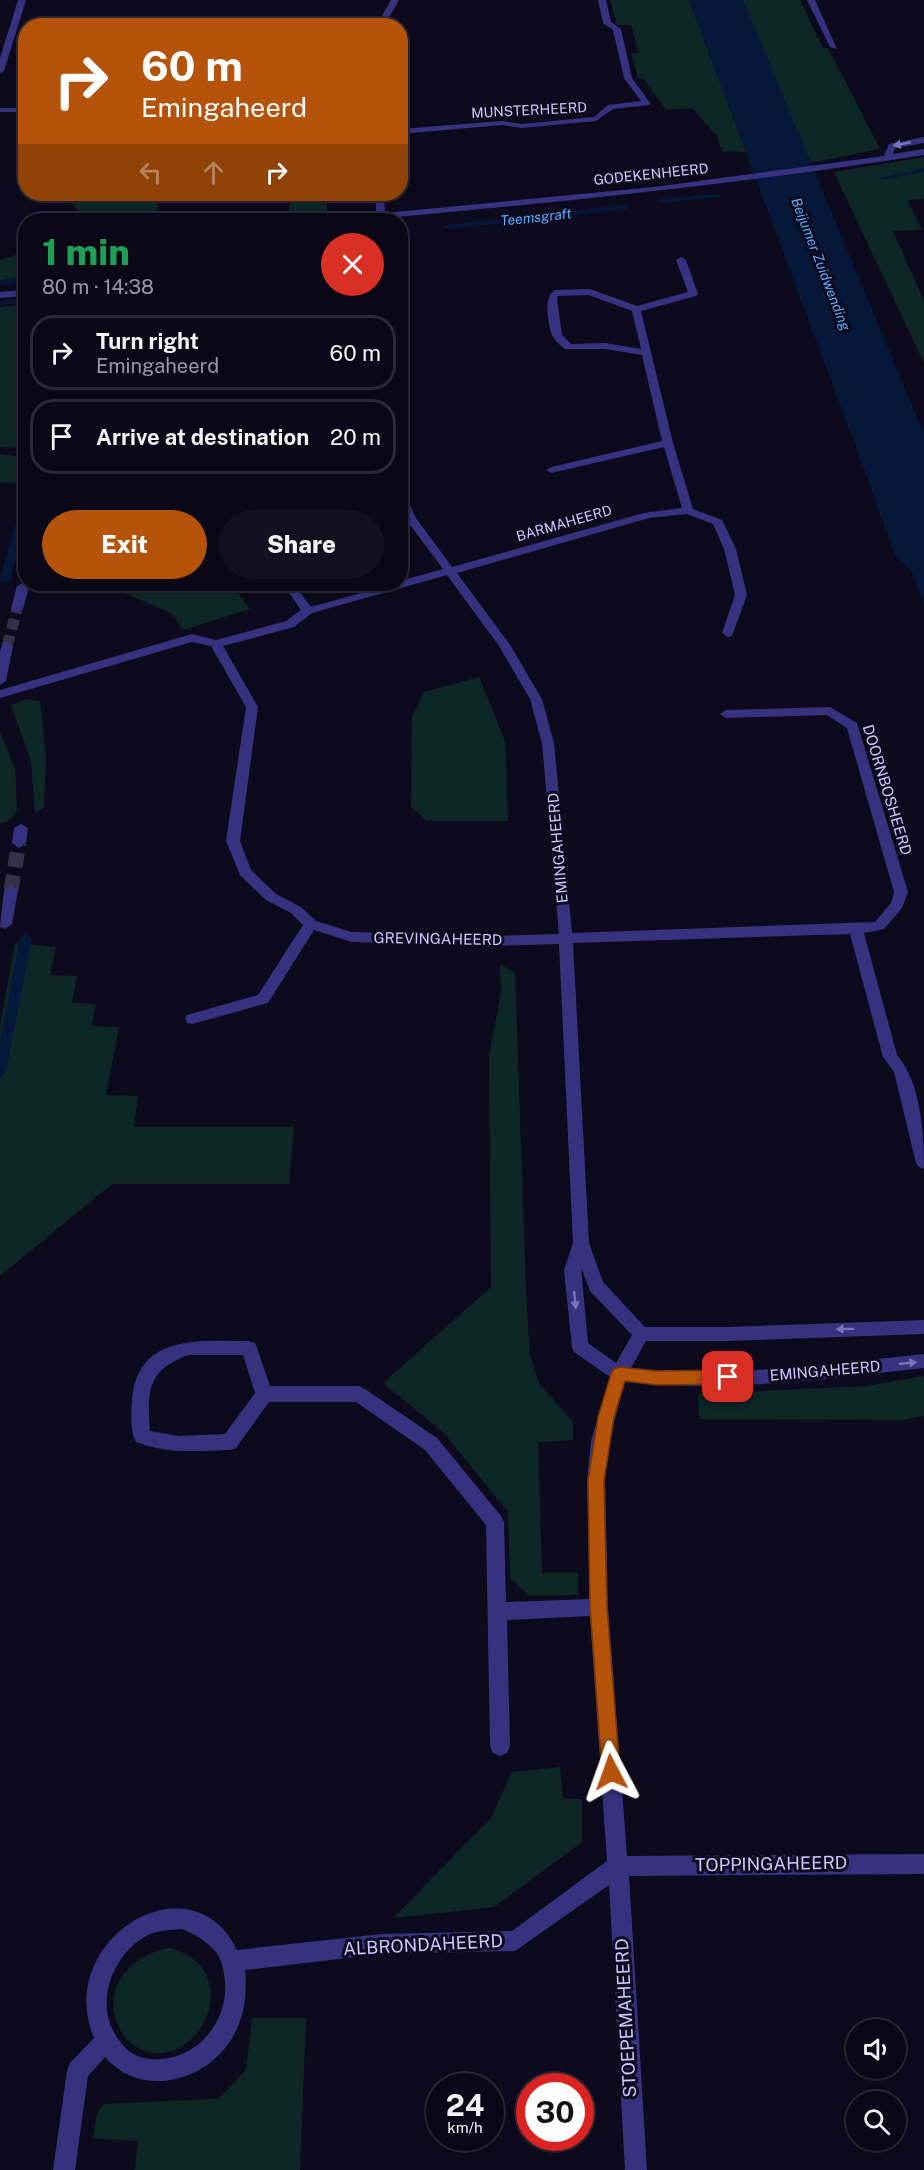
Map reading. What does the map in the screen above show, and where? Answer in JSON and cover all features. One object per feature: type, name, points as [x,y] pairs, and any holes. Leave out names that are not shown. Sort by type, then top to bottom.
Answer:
[{"type":"street","points":[[0,71],[22,0]]},
{"type":"street","points":[[385,18],[396,0]]},
{"type":"street","name":"MUNSTERHEERD","points":[[408,131],[502,123],[522,126],[596,119],[611,107],[646,103],[628,78],[617,29],[607,23],[602,0]]},
{"type":"street","points":[[811,0],[834,48]]},
{"type":"street","points":[[0,37],[11,37]]},
{"type":"street","points":[[0,110],[18,110]]},
{"type":"street","points":[[887,158],[892,146],[924,140]]},
{"type":"street","name":"GODEKENHEERD","points":[[408,215],[746,177],[924,152]]},
{"type":"street","points":[[645,353],[605,346],[568,347],[557,336],[552,299],[555,293],[590,292],[636,309],[693,294],[681,260]]},
{"type":"street","points":[[0,296],[18,294]]},
{"type":"street","points":[[636,309],[668,443],[688,511]]},
{"type":"street","points":[[551,470],[668,443]]},
{"type":"street","name":"BARMAHEERD","points":[[451,572],[648,515],[688,511],[718,522],[730,549],[741,595],[728,633]]},
{"type":"street","name":"EMINGAHEERD","points":[[408,512],[504,645],[536,699],[549,743],[566,939],[581,1243],[596,1286],[640,1334]]},
{"type":"street","points":[[408,584],[451,572]]},
{"type":"street","points":[[17,609],[22,591]]},
{"type":"street","points":[[293,591],[308,611]]},
{"type":"street","points":[[0,694],[192,638],[216,644],[290,624],[308,611],[381,591]]},
{"type":"street","name":"GREVINGAHEERD","points":[[216,644],[252,707],[233,841],[245,872],[271,897],[296,910],[311,924],[352,937],[490,941],[566,939]]},
{"type":"street","points":[[0,681],[7,646]]},
{"type":"street","name":"DOORNBOSHEERD","points":[[566,939],[856,929],[879,926],[897,905],[901,892],[853,726],[830,711],[726,714]]},
{"type":"street","points":[[19,843],[21,828]]},
{"type":"street","points":[[5,924],[11,890]]},
{"type":"street","points":[[192,1019],[263,999],[311,924]]},
{"type":"street","points":[[856,929],[890,1058],[901,1070],[924,1162]]},
{"type":"street","name":"EMINGAHEERD","points":[[581,1243],[572,1270],[580,1347],[619,1374],[657,1378],[771,1377],[924,1361]]},
{"type":"street","points":[[618,1866],[599,1607],[596,1481],[600,1442],[619,1374],[640,1334],[729,1334],[924,1327]]},
{"type":"street","points":[[187,1348],[249,1348],[264,1394],[230,1442],[179,1444],[142,1437],[140,1410],[144,1377],[158,1360],[187,1348]]},
{"type":"street","points":[[264,1394],[359,1394],[431,1444],[495,1522],[500,1746]]},
{"type":"street","points":[[498,1611],[599,1607]]},
{"type":"street","name":"TOPPINGAHEERD","points":[[618,1866],[924,1864]]},
{"type":"street","name":"ALBRONDAHEERD","points":[[232,1961],[382,1944],[515,1941],[618,1866]]},
{"type":"street","name":"STOEPEMAHEERD","points":[[618,1866],[636,2170]]},
{"type":"street","points":[[182,1919],[203,1926],[221,1941],[232,1961],[237,1988],[233,2014],[222,2037],[206,2055],[184,2068],[161,2073],[139,2070],[119,2059],[105,2042],[97,2020],[96,1995],[102,1972],[116,1948],[135,1931],[157,1921],[182,1919]]},
{"type":"street","points":[[64,2170],[78,2071],[105,2042]]},
{"type":"green space","points":[[610,0],[689,0],[746,152],[722,151],[717,136],[692,108],[666,110],[644,79],[638,78],[631,53],[639,53],[631,25],[617,25]]},
{"type":"green space","points":[[743,0],[800,0],[823,48],[828,48],[880,149],[810,163]]},
{"type":"green space","points":[[924,157],[924,199],[907,200],[922,230],[893,231],[924,301],[924,363],[834,172]]},
{"type":"green space","points":[[68,201],[158,201],[157,213],[80,213]]},
{"type":"green space","points":[[290,201],[327,201],[327,211],[272,213],[289,212]]},
{"type":"green space","points":[[18,254],[18,278],[0,280],[0,260]]},
{"type":"green space","points":[[18,305],[18,448],[0,447],[0,307]]},
{"type":"green space","points":[[0,454],[18,456],[18,483],[0,482]]},
{"type":"green space","points":[[98,591],[236,591],[250,609],[183,630],[171,613],[127,594]]},
{"type":"green space","points":[[479,677],[505,741],[508,821],[427,821],[411,807],[412,717],[424,692]]},
{"type":"green space","points":[[27,699],[40,701],[46,759],[44,808],[35,813],[31,761],[11,705]]},
{"type":"green space","points":[[0,732],[15,768],[17,811],[7,822],[0,823]]},
{"type":"green space","points":[[15,943],[56,947],[50,975],[77,976],[72,1003],[96,1004],[92,1026],[119,1027],[106,1095],[138,1096],[134,1127],[294,1127],[289,1184],[112,1184],[0,1276],[0,1026]]},
{"type":"green space","points":[[500,964],[515,973],[530,1356],[539,1383],[573,1422],[573,1440],[538,1442],[542,1573],[578,1573],[578,1595],[528,1595],[510,1578],[508,1512],[444,1433],[383,1383],[491,1287],[489,1056],[501,993]]},
{"type":"green space","points":[[924,1376],[924,1416],[901,1420],[699,1419],[698,1394],[867,1386]]},
{"type":"green space","points":[[560,1767],[563,1799],[582,1799],[582,1842],[494,1907],[393,1918],[491,1818],[512,1772]]},
{"type":"green space","points":[[170,1948],[194,1960],[207,1977],[211,1997],[206,2017],[195,2035],[180,2048],[161,2053],[140,2049],[125,2038],[117,2022],[114,1995],[118,1983],[134,1963],[157,1951]]},
{"type":"green space","points":[[252,2018],[306,2018],[300,2170],[135,2170],[138,2141],[93,2138],[97,2113],[104,2104],[218,2099],[246,2070]]},
{"type":"water","name":"Beijumer Zuidwending","points":[[689,0],[743,0],[924,434],[924,605],[911,570],[895,556]]},
{"type":"waterway","points":[[881,178],[924,170]]},
{"type":"waterway","name":"Teemsgraft","points":[[661,201],[715,196]]},
{"type":"waterway","name":"Teemsgraft","points":[[448,227],[624,207]]},
{"type":"waterway","name":"Teemsgraft","points":[[0,283],[18,281]]},
{"type":"waterway","points":[[0,303],[18,302]]},
{"type":"waterway","points":[[5,580],[18,530]]},
{"type":"waterway","points":[[0,1072],[26,938]]},
{"type":"tunnel","points":[[7,646],[17,609]]},
{"type":"tunnel","points":[[11,890],[19,843]]},
{"type":"route","points":[[611,1772],[599,1607],[596,1481],[600,1442],[606,1417],[619,1374],[657,1378],[728,1377]]}]
